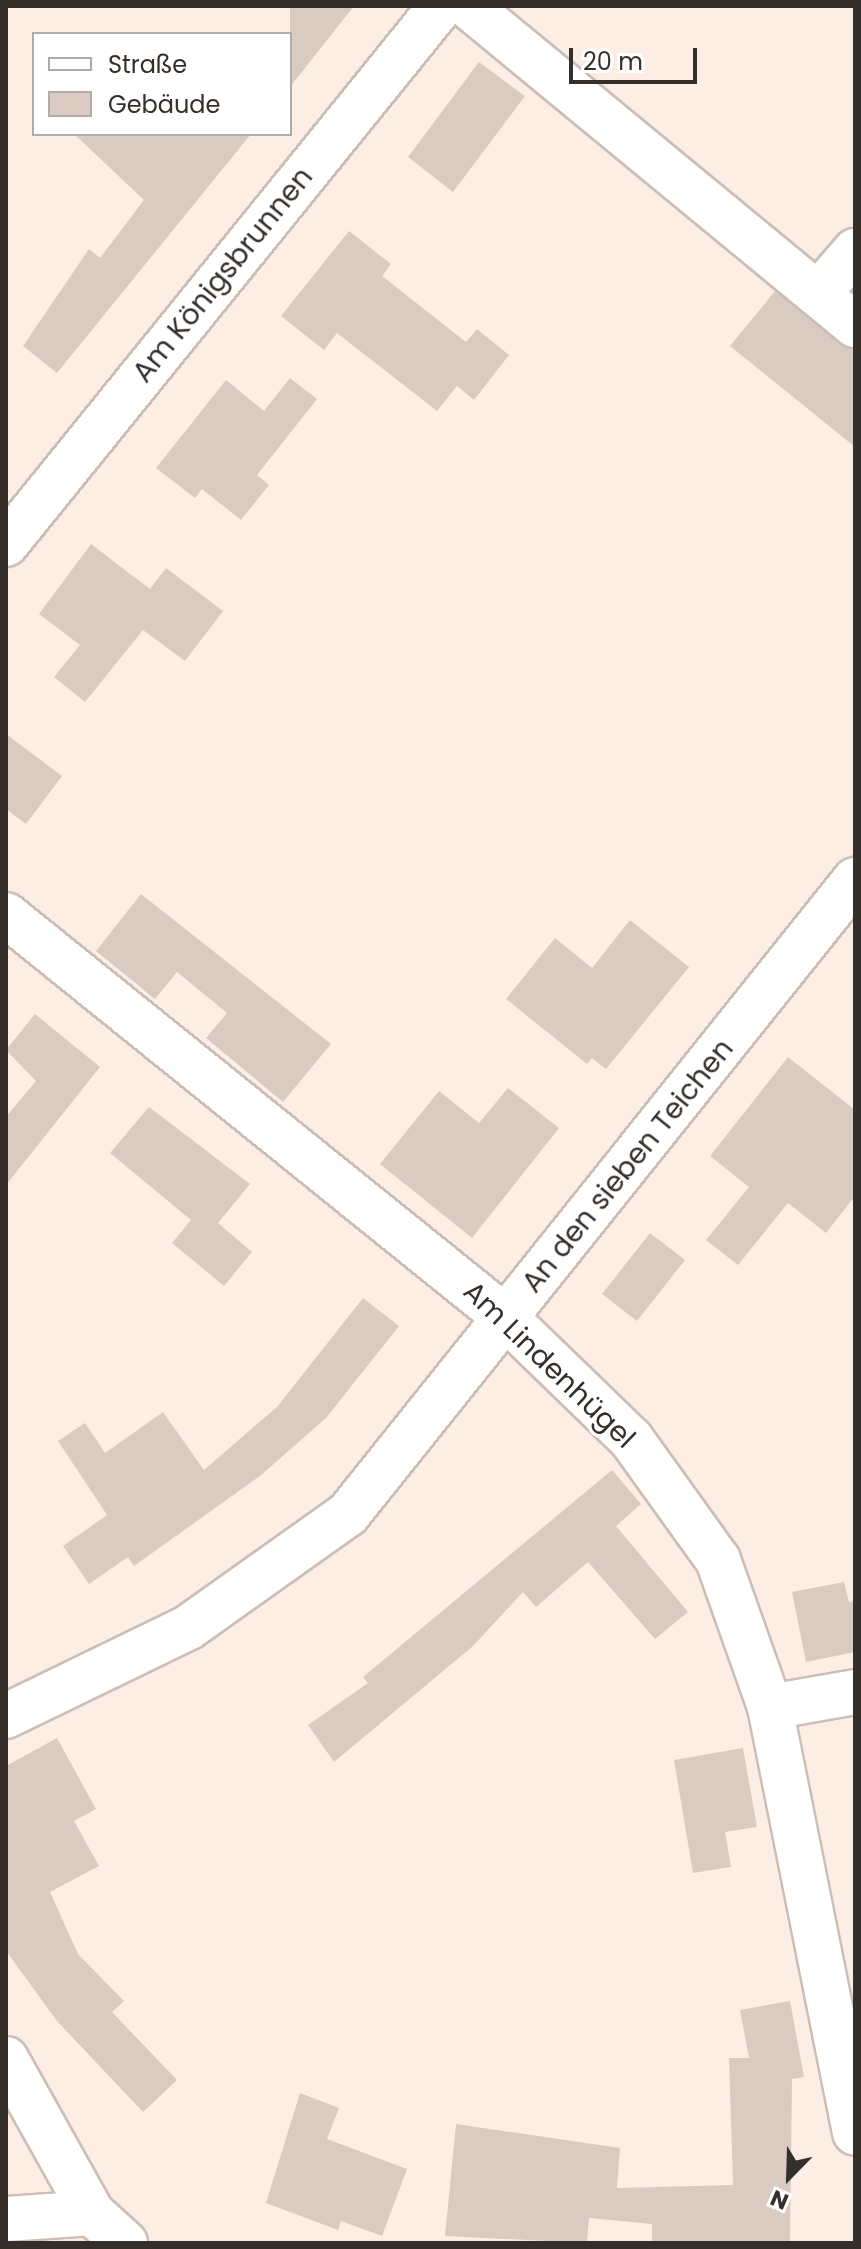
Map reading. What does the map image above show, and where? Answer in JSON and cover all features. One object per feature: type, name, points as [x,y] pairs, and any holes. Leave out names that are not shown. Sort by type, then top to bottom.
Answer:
[{"type":"street","name":"Am Königsbrunnen","points":[[6,544],[441,6]]},
{"type":"street","points":[[468,6],[855,325]]},
{"type":"street","points":[[818,294],[855,251]]},
{"type":"street","name":"An den sieben Teichen","points":[[6,1716],[189,1627],[348,1514],[855,880]]},
{"type":"street","name":"Am Lindenhügel","points":[[6,915],[506,1318],[631,1439],[718,1560],[770,1707],[855,2133]]},
{"type":"street","points":[[770,1707],[855,1692]]},
{"type":"street","points":[[6,2059],[92,2213],[125,2243]]},
{"type":"street","points":[[6,2219],[92,2213]]},
{"type":"building","points":[[290,6],[354,6],[292,84]]},
{"type":"building","points":[[479,62],[525,96],[453,192],[408,157]]},
{"type":"building","points":[[76,136],[249,136],[57,373],[23,346],[89,249],[100,258],[144,200]]},
{"type":"building","points":[[349,231],[391,264],[382,276],[466,342],[477,329],[509,355],[474,400],[457,386],[437,411],[337,333],[324,350],[281,316]]},
{"type":"building","points":[[775,291],[855,351],[855,447],[730,346]]},
{"type":"building","points":[[290,378],[317,399],[257,475],[269,485],[241,520],[202,489],[195,498],[156,468],[226,380],[264,411]]},
{"type":"building","points":[[91,544],[150,589],[166,568],[223,611],[185,661],[143,630],[85,702],[54,677],[80,645],[39,614]]},
{"type":"building","points":[[6,734],[62,776],[26,824],[6,809]]},
{"type":"building","points":[[141,894],[331,1044],[283,1102],[206,1038],[227,1013],[177,972],[155,999],[96,951]]},
{"type":"building","points":[[630,920],[689,967],[606,1069],[592,1058],[587,1064],[506,999],[555,938],[592,968]]},
{"type":"building","points":[[35,1014],[100,1067],[6,1185],[6,1117],[36,1081],[6,1050]]},
{"type":"building","points":[[788,1057],[855,1110],[855,1196],[826,1233],[788,1203],[738,1265],[706,1240],[749,1187],[710,1156]]},
{"type":"building","points":[[508,1088],[559,1128],[472,1238],[380,1164],[439,1091],[479,1123]]},
{"type":"building","points":[[149,1107],[250,1184],[218,1223],[252,1252],[224,1286],[172,1243],[191,1220],[110,1153]]},
{"type":"building","points":[[650,1233],[685,1260],[637,1321],[602,1294]]},
{"type":"building","points":[[363,1298],[399,1326],[326,1418],[260,1476],[134,1566],[128,1557],[89,1584],[63,1546],[107,1515],[58,1441],[85,1423],[105,1453],[163,1412],[204,1470],[277,1407]]},
{"type":"building","points":[[612,1470],[641,1504],[616,1526],[688,1612],[655,1639],[588,1562],[536,1607],[523,1592],[473,1646],[334,1762],[308,1725],[368,1683],[363,1677]]},
{"type":"building","points":[[844,1582],[849,1602],[855,1601],[855,1652],[806,1662],[792,1592]]},
{"type":"building","points":[[57,1738],[96,1809],[74,1821],[99,1866],[50,1892],[78,1954],[124,2001],[112,2012],[177,2080],[143,2112],[57,2021],[6,1951],[6,1766]]},
{"type":"building","points":[[743,1748],[757,1827],[725,1832],[731,1867],[693,1873],[674,1760]]},
{"type":"building","points":[[790,2001],[804,2077],[792,2079],[790,2243],[652,2243],[652,2224],[589,2218],[587,2243],[445,2236],[456,2124],[620,2148],[617,2188],[733,2185],[729,2058],[749,2058],[740,2010]]},
{"type":"building","points":[[300,2093],[339,2108],[327,2139],[407,2169],[382,2236],[341,2221],[338,2230],[266,2203]]}]
